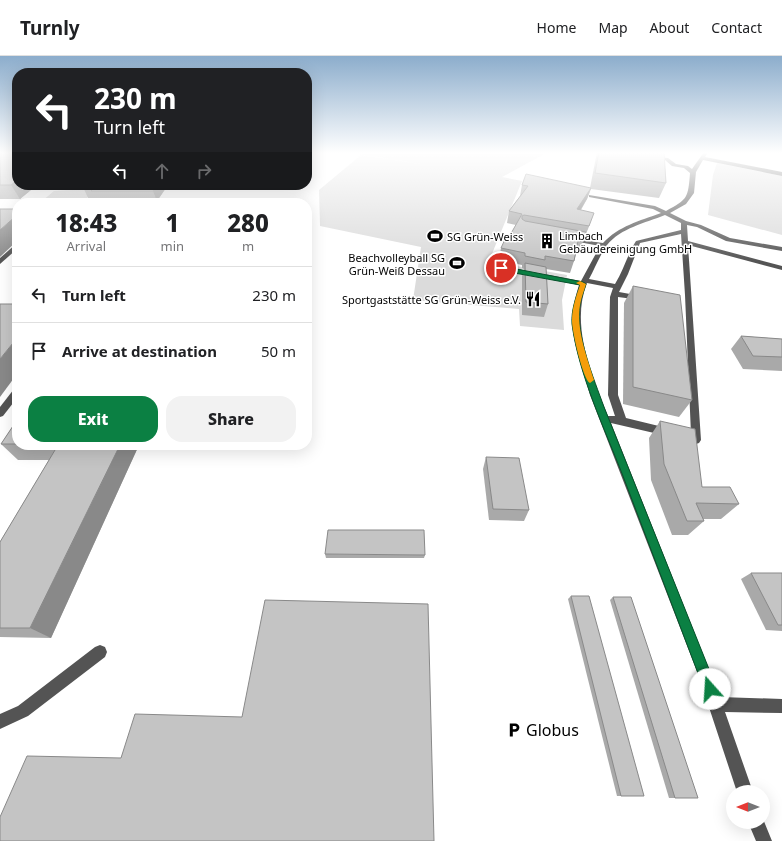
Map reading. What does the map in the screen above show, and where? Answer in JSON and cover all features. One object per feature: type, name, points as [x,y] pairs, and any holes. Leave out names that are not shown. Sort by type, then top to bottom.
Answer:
[{"type":"street","points":[[692,189],[688,199],[681,205],[666,213],[627,227],[614,235],[604,245],[584,282],[577,305],[577,334],[585,364],[605,420],[668,577],[715,704],[743,785]]},
{"type":"street","points":[[591,196],[656,208],[666,213],[684,226]]},
{"type":"street","points":[[605,420],[614,419],[696,440],[686,306],[684,226]]},
{"type":"street","points":[[622,421],[613,395],[616,291],[625,274],[633,251],[638,242],[684,226],[699,226],[728,240],[782,249]]},
{"type":"street","points":[[562,237],[604,245]]},
{"type":"street","points":[[684,242],[782,268]]},
{"type":"street","points":[[0,262],[12,250]]},
{"type":"street","points":[[501,268],[584,282],[652,300]]},
{"type":"street","points":[[0,414],[12,398]]},
{"type":"street","points":[[0,722],[23,711],[100,652]]},
{"type":"street","points":[[715,704],[782,706]]},
{"type":"street","points":[[759,829],[764,841]]},
{"type":"shaded area","name":"SG Grün-Weiss","points":[[321,189],[519,189],[489,261],[567,275],[562,300],[564,330],[520,326],[519,309],[413,300],[421,247],[320,226],[319,190]]},
{"type":"shaded area","points":[[711,189],[782,189],[782,235],[708,215]]},
{"type":"shaded area","points":[[94,190],[87,198],[46,198],[54,191]]},
{"type":"building","points":[[526,189],[591,189],[577,209],[594,213],[589,226],[524,215],[522,216],[522,219],[525,221],[586,232],[583,242],[578,241],[574,261],[545,256],[545,260],[525,256],[525,253],[501,248],[506,237],[509,237],[522,214],[509,211]]},
{"type":"building","points":[[92,190],[154,190],[153,191],[91,191]]},
{"type":"building","points":[[0,209],[12,209],[12,219],[0,230]]},
{"type":"building","points":[[525,263],[546,267],[548,304],[526,302]]},
{"type":"building","points":[[633,286],[680,295],[692,400],[633,387]]},
{"type":"building","points":[[0,304],[12,304],[12,344],[0,359]]},
{"type":"building","points":[[741,336],[782,339],[782,357],[753,356]]},
{"type":"building","points":[[660,421],[695,429],[702,487],[730,487],[739,504],[696,503],[704,521],[687,521],[664,464]]},
{"type":"building","points":[[12,428],[12,444],[1,444]]},
{"type":"building","points":[[55,450],[118,450],[30,628],[0,628],[0,542]]},
{"type":"building","points":[[486,457],[519,458],[529,510],[493,509]]},
{"type":"building","points":[[328,530],[424,530],[425,555],[325,554]]},
{"type":"building","points":[[751,573],[782,573],[782,625],[778,625]]},
{"type":"building","points":[[571,596],[589,596],[644,796],[621,796]]},
{"type":"building","points":[[613,597],[631,597],[698,798],[675,798]]},
{"type":"building","points":[[265,600],[428,604],[434,841],[0,841],[0,817],[27,756],[121,758],[135,714],[242,717]]},
{"type":"slow traffic","points":[[580,283],[583,284],[578,296],[576,313],[577,334],[590,380]]},
{"type":"place","name":"SG Grün-Weiss","points":[[435,236]]},
{"type":"place","name":"Limbach Gebäudereinigung GmbH","points":[[547,241]]},
{"type":"place","name":"Beachvolleyball SG Grün-Weiß Dessau","points":[[457,263]]},
{"type":"place","name":"Sportgaststätte SG Grün-Weiss e.V.","points":[[533,299]]},
{"type":"place","name":"Globus","points":[[514,730]]},
{"type":"route","points":[[501,268],[583,284],[578,296],[576,322],[577,334],[585,364],[595,395],[668,577],[710,689]]}]
